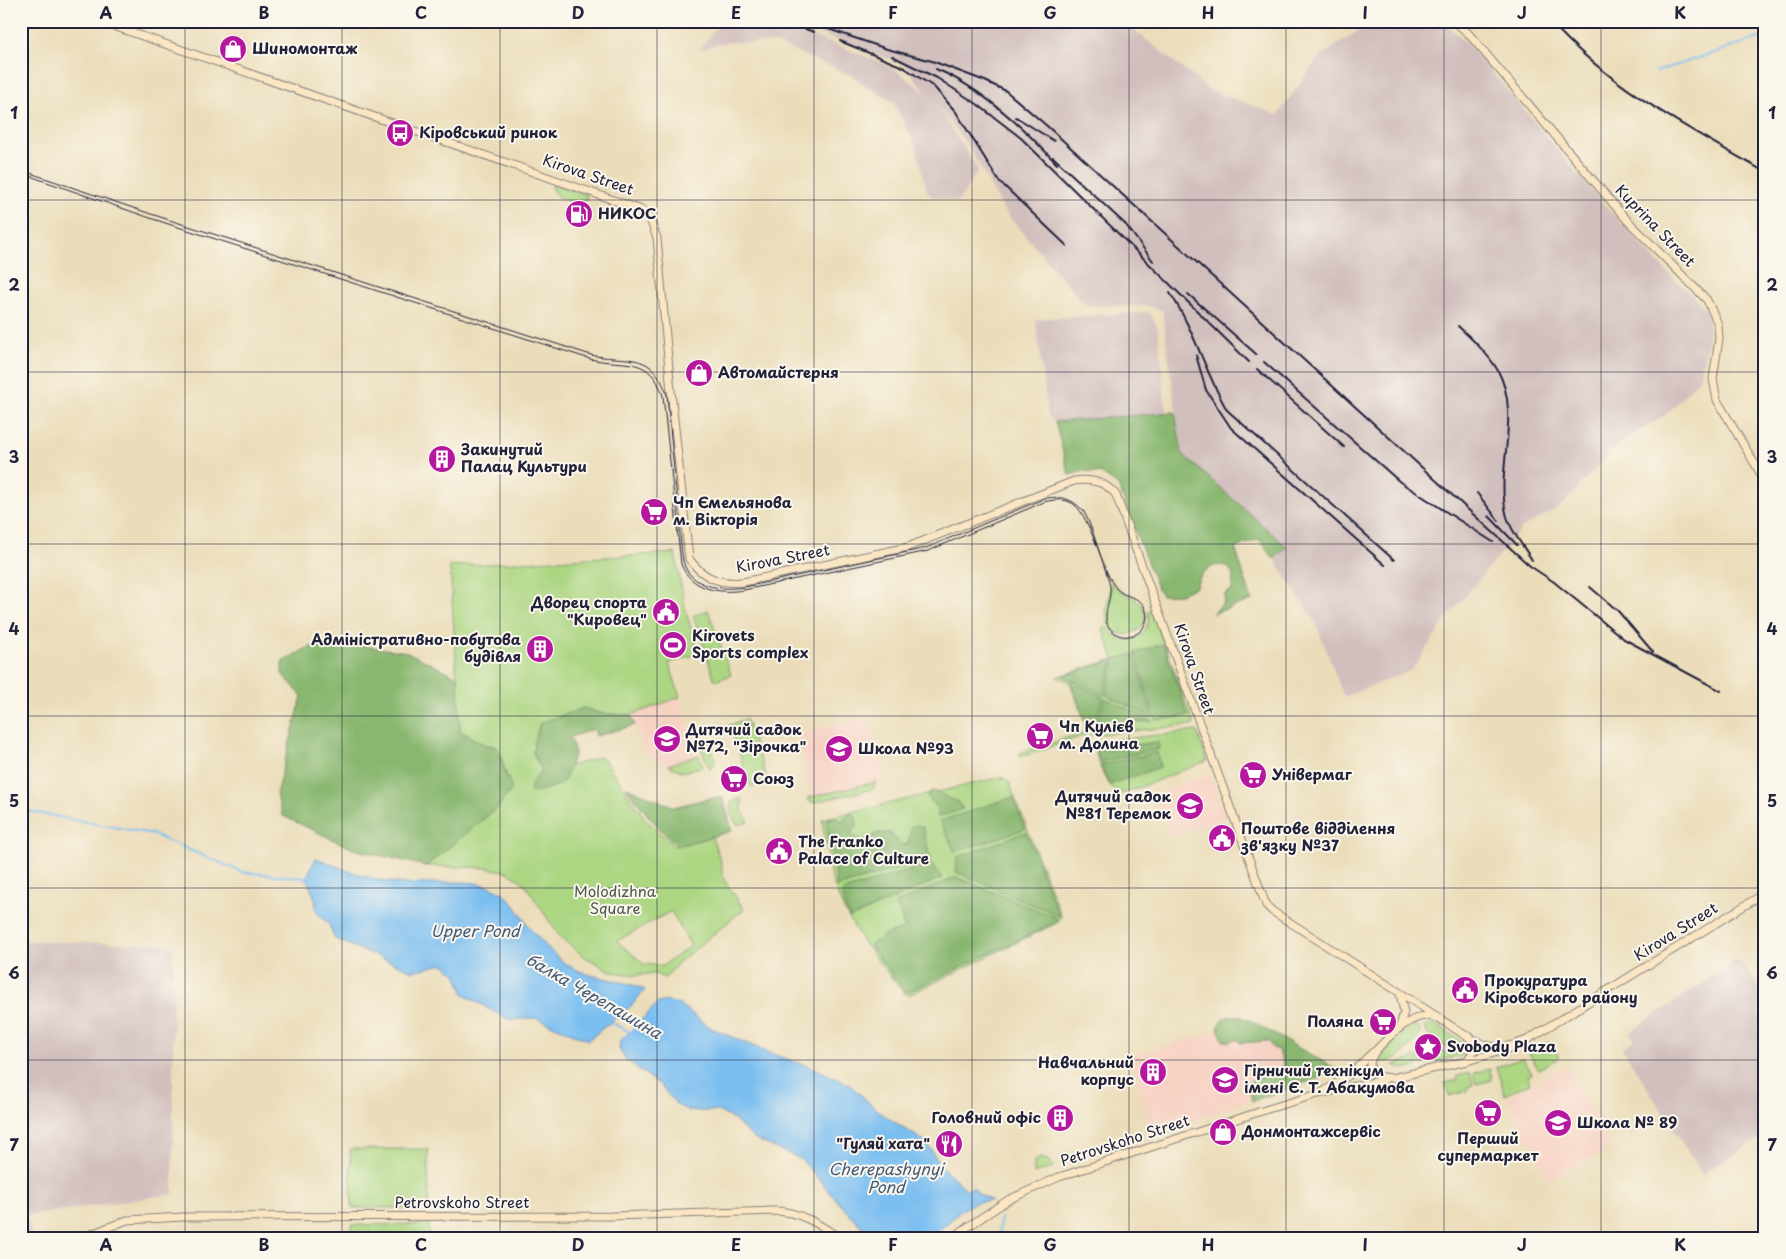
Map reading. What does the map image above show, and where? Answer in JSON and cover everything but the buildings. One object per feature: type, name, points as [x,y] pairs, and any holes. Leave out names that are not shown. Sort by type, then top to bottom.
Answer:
[{"type":"main road","name":"Kirova Street","points":[[99,21],[642,210],[650,219],[657,238],[689,559],[698,571],[712,580],[732,583],[743,582],[908,547],[1074,481],[1094,481],[1104,484],[1116,495],[1266,905],[1272,911],[1400,993],[1485,1045],[1505,1047],[1527,1040],[1765,893]]},
{"type":"main road","name":"Kuprina Street","points":[[1454,21],[1468,33],[1627,220],[1707,300],[1718,324],[1719,338],[1713,379],[1717,400],[1765,481]]},
{"type":"main road","points":[[1399,1028],[1404,1012],[1400,993]]},
{"type":"main road","name":"Kirova Street","points":[[1318,1094],[1348,1076],[1399,1028],[1419,1016],[1441,1019]]},
{"type":"main road","points":[[1467,1061],[1475,1049],[1474,1042],[1469,1036]]},
{"type":"main road","points":[[1318,1094],[1505,1052],[1527,1040]]},
{"type":"main road","points":[[1376,1050],[1370,1062],[1372,1071],[1380,1077],[1392,1078]]},
{"type":"main road","name":"Petrovskoho Street","points":[[951,1238],[1008,1200],[1059,1178],[1318,1094]]},
{"type":"main road","name":"Petrovskoho Street","points":[[81,1238],[128,1220],[160,1218],[593,1216],[781,1211],[796,1213],[813,1220],[840,1238]]},
{"type":"shaded area","points":[[721,21],[775,21],[890,66],[926,93],[904,64],[782,21],[1128,21],[1138,33],[1210,90],[1278,115],[1318,58],[1373,21],[1441,21],[1469,45],[1608,209],[1662,267],[1709,312],[1708,342],[1699,379],[1668,413],[1618,445],[1562,505],[1521,529],[1447,618],[1412,670],[1344,697],[1315,621],[1274,559],[1287,547],[1182,454],[1162,310],[1148,306],[1088,306],[1083,302],[1005,212],[969,147],[935,103],[978,170],[958,202],[931,196],[927,191],[916,146],[894,103],[850,75],[775,43],[727,42],[699,50]]},
{"type":"shaded area","points":[[1149,312],[1158,328],[1166,412],[1055,422],[1048,416],[1035,319]]},
{"type":"shaded area","name":"Дитячий садок №72, \"Зірочка\"","points":[[680,697],[699,755],[668,765],[645,752],[631,715]]},
{"type":"shaded area","name":"Школа №93","points":[[868,716],[884,780],[812,797],[797,733]]},
{"type":"shaded area","name":"Дитячий садок №81 Теремок","points":[[1210,774],[1226,817],[1170,837],[1155,794]]},
{"type":"shaded area","points":[[21,941],[163,944],[173,948],[173,1194],[26,1216],[33,1238],[21,1238]]},
{"type":"shaded area","points":[[1738,959],[1765,994],[1765,1135],[1702,1174],[1622,1048],[1634,1040],[1630,1032]]},
{"type":"shaded area","name":"Гірничий технікум імені Є. Т. Абакумова","points":[[1251,1021],[1336,1069],[1322,1077],[1152,1134],[1130,1056]]},
{"type":"shaded area","name":"Школа № 89","points":[[1567,1065],[1610,1147],[1549,1180],[1505,1098]]},
{"type":"green space","points":[[556,184],[586,194],[587,198],[578,204],[561,198],[553,190],[552,186]]},
{"type":"green space","points":[[1175,412],[1182,454],[1287,547],[1274,559],[1259,539],[1235,548],[1252,600],[1212,614],[1224,602],[1224,595],[1232,590],[1233,574],[1227,566],[1216,565],[1207,569],[1200,577],[1196,587],[1180,594],[1162,595],[1157,588],[1118,485],[1102,474],[1085,471],[1069,475],[1055,422]]},
{"type":"green space","name":"Molodizhna Square","points":[[675,553],[686,612],[699,654],[669,663],[680,697],[631,715],[603,714],[583,708],[540,765],[542,771],[539,775],[539,792],[561,782],[568,767],[602,756],[646,820],[674,846],[712,837],[721,862],[723,878],[744,909],[679,962],[665,978],[655,974],[634,975],[612,972],[582,955],[560,937],[524,883],[508,872],[488,868],[426,866],[498,807],[509,779],[496,747],[483,744],[460,731],[450,566]],"holes":[[[671,911],[691,946],[662,966],[644,964],[617,941]]]},
{"type":"green space","points":[[1111,582],[1115,587],[1141,603],[1143,607],[1144,623],[1132,633],[1117,633],[1111,628],[1107,620],[1106,611]]},
{"type":"green space","points":[[1152,609],[1194,725],[1090,735],[1070,682],[1057,677],[1114,659],[1103,629],[1106,627],[1118,639],[1125,640],[1137,637],[1145,630],[1148,611]]},
{"type":"green space","points":[[708,610],[731,675],[715,681],[693,616]]},
{"type":"green space","points":[[330,641],[407,652],[458,677],[460,731],[483,744],[496,747],[499,753],[512,789],[498,807],[426,866],[353,849],[283,816],[276,794],[302,696],[282,674],[282,662],[307,648]]},
{"type":"green space","points":[[1163,644],[1188,716],[1156,720],[1135,653]]},
{"type":"green space","points":[[1133,654],[1153,718],[1106,695],[1115,659]]},
{"type":"green space","points":[[1113,660],[1104,695],[1063,676]]},
{"type":"green space","points":[[1070,682],[1103,697],[1094,727],[1087,727]]},
{"type":"green space","points":[[1105,698],[1153,721],[1097,726]]},
{"type":"green space","points":[[583,708],[603,714],[631,715],[635,725],[596,736],[594,729],[570,737],[575,752],[565,779],[559,785],[538,792],[531,792],[532,783],[542,771],[533,753],[534,742],[540,723]]},
{"type":"green space","points":[[746,719],[768,781],[751,787],[729,725]]},
{"type":"green space","points":[[1197,731],[1207,761],[1125,793],[1118,792],[1107,782],[1093,742]]},
{"type":"green space","points":[[1085,732],[1086,735],[1021,757],[1020,753]]},
{"type":"green space","points":[[706,741],[709,742],[715,759],[714,765],[710,769],[700,746]]},
{"type":"green space","points":[[1158,742],[1159,749],[1100,762],[1095,750]]},
{"type":"green space","points":[[1157,752],[1160,767],[1109,785],[1101,765]]},
{"type":"green space","points":[[699,755],[703,766],[683,772],[668,765]]},
{"type":"green space","points":[[1002,777],[1009,782],[1061,916],[1057,923],[909,995],[904,993],[863,942],[843,908],[831,877],[822,819]]},
{"type":"green space","points":[[876,782],[873,789],[815,802],[810,802],[807,798]]},
{"type":"green space","points":[[626,787],[674,807],[710,798],[723,798],[732,831],[677,846],[649,817]]},
{"type":"green space","points":[[931,791],[958,801],[963,809],[938,817],[937,807],[927,797]]},
{"type":"green space","points":[[1013,797],[1025,829],[955,852],[940,821]]},
{"type":"green space","points":[[742,798],[742,811],[749,822],[737,825],[731,814],[731,802]]},
{"type":"green space","points":[[849,814],[853,814],[856,817],[857,827],[852,831],[852,836],[866,841],[877,833],[891,833],[903,845],[908,844],[911,827],[917,825],[923,827],[930,859],[837,887],[826,820],[835,816],[841,821]]},
{"type":"green space","points":[[1026,832],[1059,916],[956,872],[957,857]]},
{"type":"green space","points":[[932,863],[942,878],[850,918],[843,902],[843,891]]},
{"type":"green space","points":[[956,877],[1057,918],[1056,922],[910,991],[905,991],[870,946],[882,936],[905,928],[896,903]]},
{"type":"green space","points":[[1229,1016],[1240,1016],[1251,1021],[1336,1069],[1322,1077],[1252,1101],[1248,1083],[1266,1075],[1274,1068],[1282,1073],[1284,1065],[1278,1050],[1273,1048],[1268,1041],[1240,1043],[1238,1039],[1229,1042],[1223,1040],[1218,1028],[1221,1021]]},
{"type":"green space","points":[[1433,1023],[1466,1044],[1461,1047],[1450,1047],[1435,1041],[1427,1034],[1425,1026]]},
{"type":"green space","points":[[1411,1026],[1419,1027],[1420,1035],[1402,1055],[1390,1061],[1377,1061]]},
{"type":"green space","points":[[1550,1042],[1559,1058],[1538,1069],[1529,1053]]},
{"type":"green space","points":[[1440,1051],[1462,1053],[1465,1055],[1420,1065],[1418,1057]]},
{"type":"green space","points":[[1416,1057],[1418,1066],[1403,1069],[1393,1065]]},
{"type":"green space","points":[[1523,1058],[1532,1074],[1528,1076],[1530,1083],[1505,1095],[1496,1067]]},
{"type":"green space","points":[[1490,1069],[1492,1080],[1476,1084],[1473,1073]]},
{"type":"green space","points":[[1470,1073],[1473,1085],[1468,1087],[1467,1091],[1449,1096],[1445,1083],[1457,1080],[1457,1076]]},
{"type":"green space","points":[[350,1149],[428,1149],[429,1208],[352,1208]]},
{"type":"green space","points":[[1040,1158],[1048,1160],[1054,1167],[1034,1174],[1034,1162]]},
{"type":"green space","points":[[429,1224],[429,1238],[352,1238],[352,1225]]},
{"type":"water","name":"Upper Pond","points":[[316,858],[360,875],[393,883],[462,882],[494,888],[501,891],[512,901],[534,933],[566,964],[585,973],[626,983],[645,990],[631,1006],[588,1040],[536,1018],[510,1020],[464,994],[456,974],[443,964],[413,971],[335,939],[328,923],[317,913],[315,898],[306,878]]},
{"type":"water","name":"Cherepashynyi Pond","points":[[668,1001],[680,1005],[711,1028],[769,1053],[816,1069],[850,1085],[879,1112],[927,1143],[941,1166],[967,1190],[973,1187],[979,1194],[992,1201],[981,1202],[963,1209],[942,1228],[925,1237],[907,1239],[874,1238],[849,1214],[801,1159],[754,1139],[733,1119],[718,1111],[690,1111],[677,1105],[659,1084],[626,1060],[619,1049],[620,1041],[658,1003]]},
{"type":"waterway","points":[[1656,72],[1759,38],[1765,39]]},
{"type":"waterway","name":"балка Черепашина","points":[[21,810],[152,834],[242,872],[306,878]]},
{"type":"waterway","name":"балка Черепашина","points":[[610,1022],[630,1032]]},
{"type":"waterway","name":"балка Черепашина","points":[[998,1238],[1001,1216]]},
{"type":"tram line","points":[[21,170],[154,215],[591,355],[627,359],[646,364],[654,370],[661,380],[667,395],[683,561],[690,574],[703,584],[720,588],[745,587],[926,548],[1043,499],[1055,497],[1070,501],[1080,507],[1084,512],[1112,582],[1121,592],[1141,602],[1146,611],[1146,622],[1140,632],[1128,636],[1119,635],[1110,628],[1106,617],[1110,587],[1096,545],[1081,511],[1073,503],[1061,500],[1044,502],[928,551],[744,590],[725,591],[699,585],[692,580],[681,564],[663,396],[658,383],[643,368],[625,363],[590,359],[153,219],[21,173]]},
{"type":"railway","points":[[783,21],[814,32]]},
{"type":"railway","points":[[805,21],[887,49],[932,61],[1006,91],[1047,126],[1530,566],[1554,582],[1624,639],[1721,691]]},
{"type":"railway","points":[[1550,21],[1573,45],[1624,87],[1679,123],[1765,172]]},
{"type":"railway","points":[[840,41],[903,67],[934,87],[956,112],[999,181],[1067,246]]},
{"type":"railway","points":[[892,56],[937,78],[977,104],[1021,138],[1249,362]]},
{"type":"railway","points":[[936,69],[953,77],[986,98],[1016,123],[1057,164]]},
{"type":"railway","points":[[1016,117],[1054,141]]},
{"type":"railway","points":[[1053,157],[1126,225],[1153,261]]},
{"type":"railway","points":[[1170,293],[1186,321],[1227,410],[1394,560]]},
{"type":"railway","points":[[1188,294],[1256,354]]},
{"type":"railway","points":[[1458,326],[1489,357],[1497,369],[1504,387],[1508,405],[1504,499],[1509,523],[1532,560]]},
{"type":"railway","points":[[1196,355],[1206,390],[1231,428],[1385,565]]},
{"type":"railway","points":[[1264,362],[1400,482],[1493,542]]},
{"type":"railway","points":[[1257,369],[1344,447]]},
{"type":"railway","points":[[1477,493],[1499,521]]},
{"type":"railway","points":[[1489,516],[1517,545]]},
{"type":"railway","points":[[1590,587],[1618,611],[1653,652]]},
{"type":"place","name":"Шиномонтаж","points":[[233,49]]},
{"type":"place","name":"Кіровський ринок","points":[[400,133]]},
{"type":"place","name":"НИКОС","points":[[579,214]]},
{"type":"place","name":"Автомайстерня","points":[[699,373]]},
{"type":"place","name":"Закинутий Палац Культури","points":[[442,459]]},
{"type":"place","name":"Чп Ємельянова м. Вікторія","points":[[654,512]]},
{"type":"place","name":"Дворец спорта \"Кировец\"","points":[[666,612]]},
{"type":"place","name":"Kirovets Sports complex","points":[[673,645]]},
{"type":"place","name":"Адміністративно-побутова будівля","points":[[540,649]]},
{"type":"place","name":"Чп Кулієв м. Долина","points":[[1040,736]]},
{"type":"place","name":"Дитячий садок №72, \"Зірочка\"","points":[[667,739]]},
{"type":"place","name":"Школа №93","points":[[839,749]]},
{"type":"place","name":"Універмаг","points":[[1253,775]]},
{"type":"place","name":"Союз","points":[[734,779]]},
{"type":"place","name":"Дитячий садок №81 Теремок","points":[[1190,806]]},
{"type":"place","name":"Поштове відділення зв'язку №37","points":[[1222,838]]},
{"type":"place","name":"The Franko Palace of Culture","points":[[779,851]]},
{"type":"place","name":"Прокуратура Кіровського району","points":[[1465,990]]},
{"type":"place","name":"Поляна","points":[[1383,1022]]},
{"type":"place","name":"Svobody Plaza","points":[[1428,1047]]},
{"type":"place","name":"Навчальний корпус","points":[[1153,1072]]},
{"type":"place","name":"Гірничий технікум імені Є. Т. Абакумова","points":[[1225,1080]]},
{"type":"place","name":"Перший супермаркет","points":[[1488,1113]]},
{"type":"place","name":"Головний офіс","points":[[1060,1118]]},
{"type":"place","name":"Школа № 89","points":[[1558,1123]]},
{"type":"place","name":"Донмонтажсервіс","points":[[1223,1132]]},
{"type":"place","name":"\"Гуляй хата\"","points":[[949,1144]]}]
